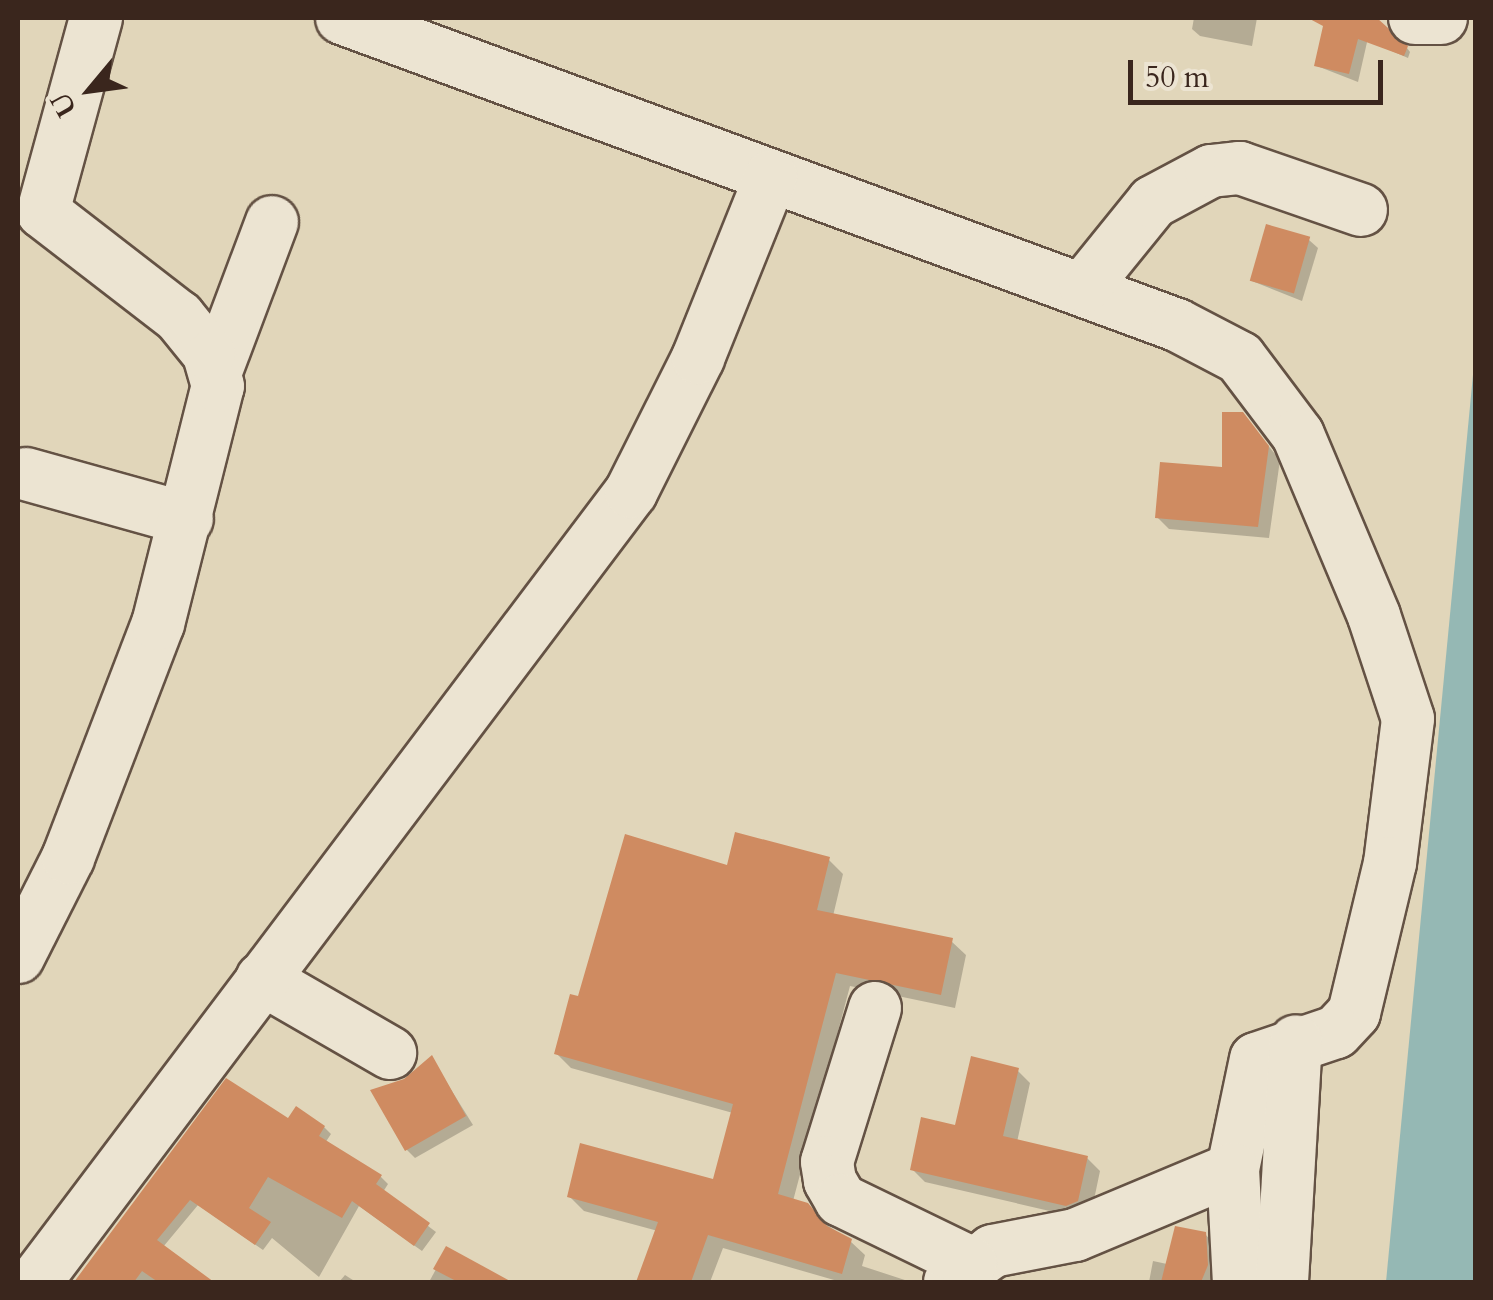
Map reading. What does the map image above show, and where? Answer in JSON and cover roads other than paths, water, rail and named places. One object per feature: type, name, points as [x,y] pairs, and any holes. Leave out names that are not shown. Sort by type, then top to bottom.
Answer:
[{"type":"street","points":[[96,18],[30,208],[151,291],[198,337],[216,371]]},
{"type":"street","points":[[342,18],[771,176],[1085,286],[1240,358],[1277,399],[1298,435],[1402,695],[1409,744],[1390,863],[1354,1012],[1336,1032],[1265,1052],[1250,1069],[1233,1168],[1239,1282]]},
{"type":"street","points":[[1415,18],[1441,18]]},
{"type":"street","points":[[1085,286],[1153,202],[1212,171],[1240,168],[1361,210]]},
{"type":"street","points":[[36,1282],[631,492],[698,358],[771,176]]},
{"type":"street","points":[[18,957],[101,776],[158,624],[216,400],[216,371],[272,222]]},
{"type":"street","points":[[26,474],[187,519]]},
{"type":"street","points":[[262,979],[390,1053]]},
{"type":"street","points":[[875,1008],[827,1162],[830,1181],[841,1200],[961,1273],[1143,1211],[1233,1168]]},
{"type":"street","points":[[1282,1282],[1296,1041]]},
{"type":"water","points":[[1475,354],[1475,1282],[1386,1282]]}]
